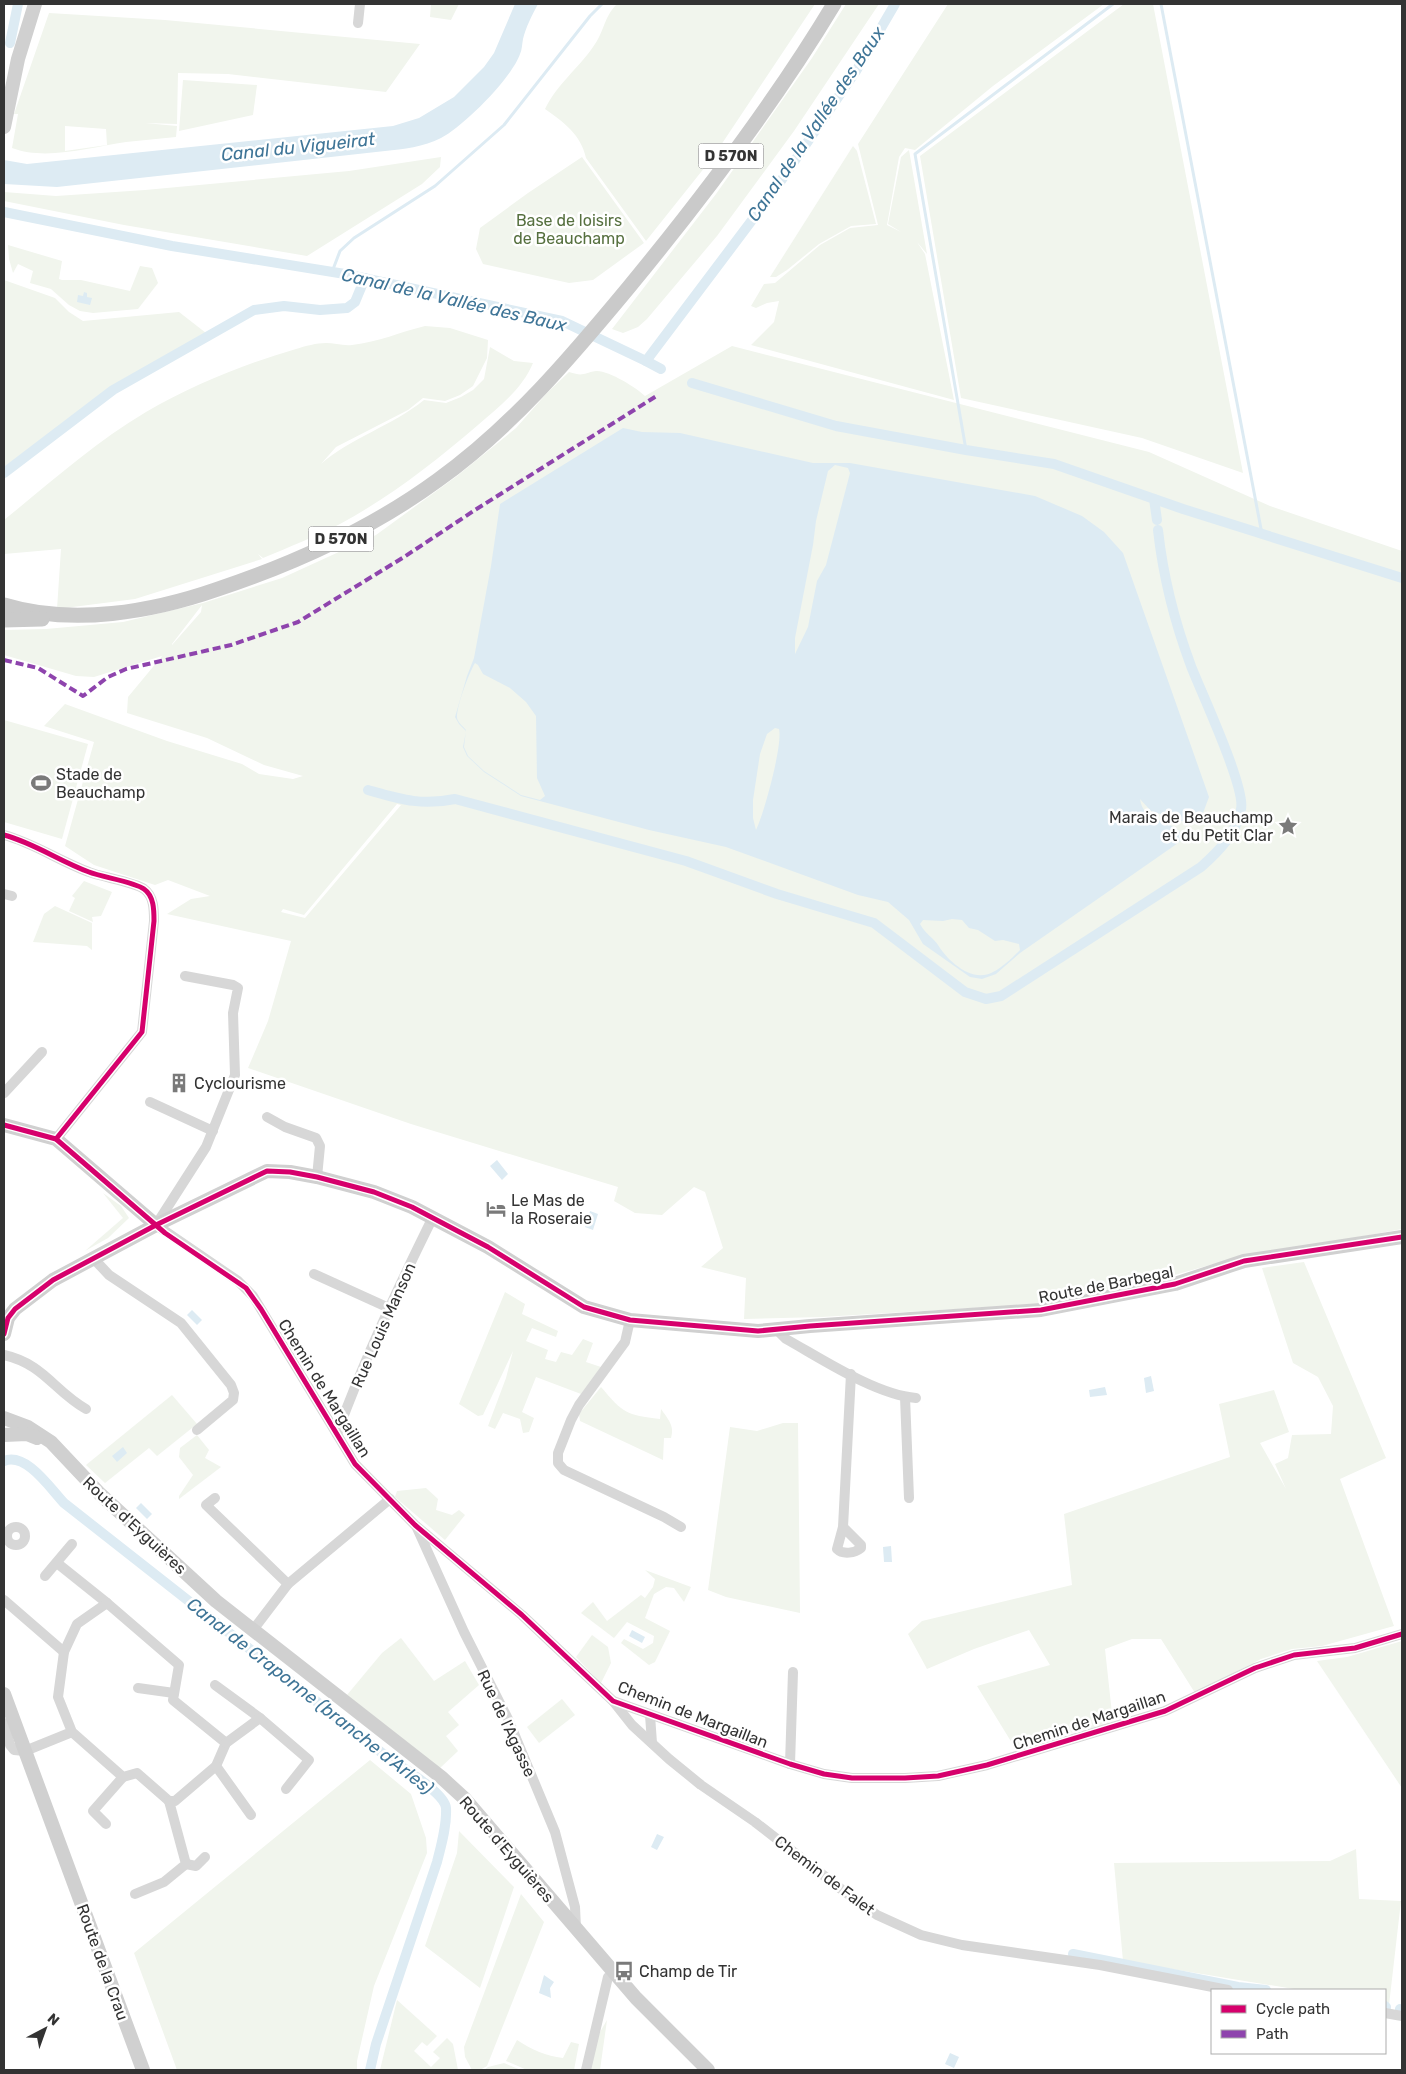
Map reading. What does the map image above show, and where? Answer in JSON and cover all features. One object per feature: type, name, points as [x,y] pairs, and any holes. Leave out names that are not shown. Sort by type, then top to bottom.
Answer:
[{"type":"main road","name":"D 570N","points":[[4,620],[46,619],[138,610],[203,594],[285,565],[334,543],[399,507],[445,475],[505,425],[561,367],[617,301],[704,193],[764,110],[834,4]]},
{"type":"main road","name":"D 570N","points":[[4,605],[26,610],[73,615]]},
{"type":"street","points":[[4,127],[18,59],[35,4]]},
{"type":"street","points":[[358,23],[360,4]]},
{"type":"street","points":[[4,835],[25,841],[88,872],[144,888],[150,895],[154,907],[142,1032],[56,1138]]},
{"type":"street","points":[[4,1125],[56,1138],[156,1225],[206,1147],[235,1075],[233,1013],[238,988],[233,985],[185,976]]},
{"type":"street","points":[[4,1093],[42,1052]]},
{"type":"street","points":[[150,1102],[213,1131]]},
{"type":"street","points":[[267,1117],[284,1127],[316,1138],[320,1146],[317,1177]]},
{"type":"street","name":"Route de Barbegal","points":[[4,1334],[8,1318],[15,1309],[54,1280],[156,1225],[267,1172],[290,1172],[317,1177],[374,1192],[412,1207],[488,1246],[584,1307],[630,1320],[744,1330],[778,1330],[810,1326],[1041,1310],[1175,1284],[1244,1261],[1402,1237]]},
{"type":"street","points":[[128,1240],[138,1225],[138,1209]]},
{"type":"street","name":"Rue Louis Manson","points":[[337,1434],[354,1388],[389,1308],[433,1217]]},
{"type":"street","name":"Chemin de Margaillan","points":[[156,1225],[238,1281],[253,1296],[355,1464],[416,1525],[522,1615],[613,1701],[790,1764],[824,1774],[852,1778],[938,1776],[987,1765],[1165,1711],[1255,1668],[1294,1655],[1355,1648],[1402,1634]]},
{"type":"street","points":[[93,1258],[109,1275],[181,1323],[231,1385],[234,1393],[233,1400],[197,1430]]},
{"type":"street","points":[[314,1274],[389,1308]]},
{"type":"street","points":[[630,1320],[625,1342],[579,1405],[571,1420],[558,1453],[558,1463],[564,1470],[664,1517],[681,1527]]},
{"type":"street","points":[[778,1330],[786,1339],[883,1390],[905,1397],[916,1398]]},
{"type":"street","points":[[4,1355],[25,1361],[42,1371],[76,1403],[86,1409]]},
{"type":"street","points":[[843,1527],[851,1374]]},
{"type":"street","points":[[905,1397],[909,1498]]},
{"type":"street","name":"Route d'Eyguières","points":[[4,1418],[28,1427],[51,1442],[100,1494],[216,1601],[441,1777],[465,1799],[636,1998],[708,2070]]},
{"type":"street","name":"Route d'Eyguières","points":[[4,1435],[27,1434],[39,1439],[60,1453]]},
{"type":"street","points":[[215,1498],[206,1505],[288,1584]]},
{"type":"street","points":[[253,1630],[288,1584],[390,1499]]},
{"type":"street","name":"Rue de l'Agasse","points":[[416,1525],[464,1632],[508,1719],[555,1832],[575,1907],[576,1928]]},
{"type":"street","points":[[4,1551],[12,1543]]},
{"type":"street","points":[[45,1576],[72,1544]]},
{"type":"street","points":[[57,1563],[179,1665],[173,1700],[226,1743]]},
{"type":"street","points":[[4,1600],[64,1652]]},
{"type":"street","points":[[107,1603],[77,1624],[64,1652],[58,1697],[72,1732],[123,1777]]},
{"type":"street","points":[[790,1764],[793,1672]]},
{"type":"street","points":[[215,1685],[260,1718],[309,1760],[286,1789]]},
{"type":"street","points":[[138,1688],[174,1693]]},
{"type":"street","name":"Route de la Crau","points":[[4,1694],[142,2070]]},
{"type":"street","name":"Chemin de Falet","points":[[613,1701],[632,1725],[701,1785],[755,1822],[841,1890],[877,1915],[921,1935],[962,1945],[1100,1965],[1223,1989]]},
{"type":"street","points":[[650,1715],[652,1743]]},
{"type":"street","points":[[169,1801],[175,1801],[216,1766],[226,1743],[260,1718]]},
{"type":"street","points":[[4,1723],[10,1745],[14,1750],[26,1752],[72,1732]]},
{"type":"street","points":[[216,1766],[251,1815]]},
{"type":"street","points":[[106,1824],[93,1811],[123,1777],[137,1773],[169,1801],[186,1864]]},
{"type":"street","points":[[186,1864],[196,1866],[205,1857]]},
{"type":"street","points":[[135,1894],[164,1882],[186,1864]]},
{"type":"street","points":[[586,2070],[608,1977],[614,1972]]},
{"type":"street","points":[[1386,2013],[1402,2016]]},
{"type":"green space","points":[[431,4],[459,4],[451,20],[430,17]]},
{"type":"green space","points":[[617,4],[815,4],[713,157],[646,241],[586,158],[576,136],[565,124],[545,109],[562,84],[593,47],[609,14]]},
{"type":"green space","points":[[846,4],[879,4],[794,131],[717,236],[647,319],[638,327],[623,333],[612,329],[716,194],[812,58]]},
{"type":"green space","points":[[948,4],[1104,4],[993,86],[915,150],[905,148],[899,157],[887,225],[901,232],[888,224],[901,157],[909,150],[927,254],[917,242],[925,254],[954,400],[751,345],[774,322],[779,301],[767,303],[756,308],[751,306],[764,284],[775,283],[820,245],[850,228],[878,225],[858,144]]},
{"type":"green space","points":[[1124,4],[1153,4],[1243,473],[1142,438],[961,398],[920,156]]},
{"type":"green space","points":[[49,13],[165,20],[420,44],[386,92],[228,74],[178,73],[177,124],[145,123],[177,126],[176,137],[126,142],[69,152],[25,152],[12,148],[18,114],[14,114]],"holes":[[[65,126],[106,129],[107,145],[65,151]]]},
{"type":"green space","points":[[183,80],[257,85],[253,115],[179,131]]},
{"type":"green space","points":[[853,146],[857,151],[876,224],[851,226],[819,244],[776,277],[770,277]]},
{"type":"green space","points":[[441,157],[440,167],[422,184],[307,256],[124,225],[4,201],[4,192],[56,196],[145,190],[349,171]]},
{"type":"green space","name":"Base de loisirs de Beauchamp","points":[[582,157],[644,243],[593,280],[569,283],[483,264],[476,249],[480,228]]},
{"type":"green space","points":[[8,245],[62,261],[59,279],[62,280],[81,280],[130,291],[140,266],[152,268],[158,283],[138,309],[93,313],[80,311],[69,305],[51,289],[30,283],[33,271],[18,264],[13,273]]},
{"type":"green space","points":[[4,280],[55,298],[69,312],[83,321],[179,312],[206,333],[106,391],[4,467]]},
{"type":"green space","points":[[425,326],[450,328],[488,340],[487,358],[473,386],[460,395],[445,401],[423,398],[408,410],[336,447],[321,464],[346,446],[399,417],[424,400],[446,403],[473,390],[484,379],[490,347],[514,361],[533,363],[523,381],[510,397],[462,439],[394,491],[359,514],[312,538],[263,558],[258,554],[262,559],[135,599],[57,609],[61,549],[4,554],[4,520],[109,436],[164,402],[238,368],[303,347],[322,343],[362,344]]},
{"type":"green space","points":[[732,346],[1149,452],[1270,506],[1402,551],[1402,1229],[1217,1263],[1132,1287],[1038,1304],[822,1317],[744,1319],[746,1278],[701,1267],[723,1248],[705,1192],[694,1187],[662,1215],[635,1213],[614,1201],[618,1187],[411,1124],[248,1068],[268,1021],[291,941],[167,914],[191,899],[210,896],[168,880],[155,885],[94,865],[65,846],[94,742],[44,726],[65,704],[167,741],[242,764],[259,774],[293,779],[303,776],[264,765],[207,738],[127,713],[128,697],[162,656],[94,677],[76,676],[4,655],[4,630],[46,629],[123,622],[203,603],[282,578],[376,535],[457,476],[516,428],[547,393],[569,372],[581,374],[601,371],[608,373],[629,384],[645,396]],"holes":[[[202,605],[201,612],[172,645],[172,644]],[[397,804],[401,805],[305,918],[281,912],[283,909],[304,915]]]},
{"type":"green space","name":"Stade de Beauchamp","points":[[4,720],[88,744],[62,839],[4,822]]},
{"type":"green space","points":[[84,881],[112,892],[101,916],[92,917],[93,922],[69,911],[75,898],[72,896]]},
{"type":"green space","points":[[55,906],[92,923],[92,950],[87,946],[33,942],[44,914]]},
{"type":"green space","points":[[103,1193],[121,1206],[129,1218],[108,1238],[85,1251],[123,1218]]},
{"type":"green space","points":[[1304,1262],[1386,1458],[1340,1479],[1394,1626],[1322,1646],[1292,1649],[1261,1659],[1195,1693],[1161,1639],[1132,1639],[1105,1649],[1113,1723],[1048,1738],[1015,1748],[977,1686],[1050,1665],[1029,1630],[974,1649],[927,1669],[908,1634],[922,1621],[1072,1585],[1064,1514],[1230,1457],[1219,1404],[1274,1390],[1289,1432],[1260,1443],[1286,1489],[1275,1464],[1288,1458],[1292,1435],[1331,1434],[1333,1406],[1318,1377],[1293,1363],[1262,1268]]},
{"type":"green space","points":[[505,1292],[525,1304],[522,1314],[558,1331],[556,1337],[532,1328],[526,1341],[548,1350],[545,1359],[556,1362],[561,1352],[572,1355],[583,1339],[593,1343],[586,1362],[601,1367],[581,1394],[536,1377],[522,1412],[534,1418],[529,1432],[523,1433],[520,1419],[503,1413],[495,1429],[488,1426],[506,1378],[513,1351],[483,1415],[478,1416],[459,1404]]},
{"type":"green space","points":[[601,1387],[620,1407],[632,1414],[660,1419],[661,1409],[672,1430],[671,1438],[664,1438],[663,1460],[580,1421],[579,1414]]},
{"type":"green space","points":[[172,1395],[197,1424],[157,1456],[149,1448],[105,1483],[86,1465]]},
{"type":"green space","points":[[783,1423],[798,1423],[800,1613],[726,1597],[708,1590],[730,1427],[757,1431]]},
{"type":"green space","points":[[197,1435],[209,1450],[205,1458],[221,1467],[179,1499],[179,1496],[193,1475],[179,1457],[180,1448]]},
{"type":"green space","points":[[426,1488],[438,1499],[436,1510],[452,1515],[459,1510],[465,1515],[445,1540],[395,1497],[397,1491]]},
{"type":"green space","points":[[645,1570],[691,1587],[684,1602],[674,1588],[666,1587],[654,1594],[645,1618],[670,1631],[655,1662],[649,1665],[621,1643],[624,1639],[643,1649],[653,1643],[654,1636],[627,1622],[614,1638],[581,1613],[593,1602],[607,1621],[641,1595],[645,1598],[653,1587],[655,1579]]},
{"type":"green space","points":[[592,1635],[608,1647],[611,1663],[601,1683],[576,1657]]},
{"type":"green space","points":[[401,1638],[434,1681],[465,1661],[479,1685],[448,1712],[459,1725],[446,1736],[458,1751],[440,1768],[347,1695],[382,1653]]},
{"type":"green space","points":[[1402,1641],[1402,1788],[1317,1661],[1347,1657]]},
{"type":"green space","points":[[562,1699],[575,1715],[539,1743],[527,1727]]},
{"type":"green space","points":[[370,1760],[411,1794],[426,1838],[427,1853],[374,1986],[357,2061],[357,2070],[177,2070],[134,1953]]},
{"type":"green space","points":[[459,1831],[514,1887],[480,1988],[425,1946],[457,1853]]},
{"type":"green space","points":[[1356,1849],[1359,1899],[1401,1901],[1389,2005],[1386,2004],[1386,1989],[1294,1989],[1123,1961],[1114,1863],[1330,1861]]},
{"type":"green space","points":[[521,1894],[544,1922],[487,2066],[480,2070],[472,2070],[465,2057],[464,2047]]},
{"type":"green space","points":[[397,2000],[437,2036],[427,2046],[422,2042],[414,2051],[431,2067],[440,2058],[433,2052],[447,2038],[453,2044],[458,2070],[380,2070]]},
{"type":"green space","points":[[607,2020],[600,2070],[590,2070],[596,2039]]},
{"type":"green space","points":[[517,2040],[539,2052],[563,2058],[571,2042],[579,2044],[574,2070],[527,2070],[506,2061]]},
{"type":"green space","points":[[504,2063],[521,2070],[484,2070],[488,2067]]},
{"type":"water","name":"Canal du Vigueirat","points":[[515,4],[538,4],[526,30],[521,52],[515,64],[497,88],[474,113],[462,124],[428,144],[392,150],[57,187],[4,184],[4,160],[27,164],[393,126],[419,118],[454,97],[484,67],[494,53]]},
{"type":"water","points":[[84,292],[87,293],[87,297],[92,298],[90,305],[77,302],[78,295],[83,296]]},
{"type":"water","points":[[623,428],[642,432],[680,433],[813,463],[850,463],[1035,496],[1082,516],[1104,532],[1123,553],[1209,797],[1203,813],[1196,820],[1188,823],[1151,811],[1140,799],[1142,806],[1151,816],[1177,829],[1183,835],[1191,834],[1020,953],[996,974],[982,979],[970,977],[923,944],[909,920],[888,902],[858,895],[726,847],[649,830],[521,796],[484,772],[467,756],[463,747],[466,733],[464,747],[468,756],[484,771],[521,795],[540,800],[545,796],[537,778],[536,716],[526,702],[510,688],[483,674],[475,663],[464,689],[457,717],[466,731],[459,724],[455,717],[467,676],[474,658],[500,504]],"holes":[[[835,465],[848,468],[850,473],[826,565],[817,581],[808,627],[795,654],[795,638],[816,521],[828,471]],[[775,728],[779,729],[778,749],[772,779],[764,810],[756,830],[753,818],[753,800],[760,754],[767,734]],[[952,919],[962,920],[969,928],[978,930],[995,941],[1003,940],[1019,944],[1020,950],[1004,965],[993,972],[985,975],[969,973],[947,957],[920,924],[923,920],[943,921]]]},
{"type":"water","points":[[497,1160],[508,1174],[502,1180],[490,1166]]},
{"type":"water","points":[[590,1211],[598,1214],[593,1230],[585,1227]]},
{"type":"water","points":[[192,1310],[202,1320],[197,1325],[187,1315]]},
{"type":"water","points":[[1151,1376],[1154,1391],[1146,1393],[1144,1378]]},
{"type":"water","points":[[1105,1387],[1107,1395],[1090,1397],[1089,1390]]},
{"type":"water","points":[[123,1447],[127,1453],[117,1462],[112,1456]]},
{"type":"water","points":[[141,1503],[152,1514],[147,1519],[136,1508]]},
{"type":"water","points":[[891,1546],[892,1562],[884,1562],[883,1547]]},
{"type":"water","points":[[632,1630],[645,1637],[642,1643],[629,1636]]},
{"type":"water","points":[[657,1834],[664,1837],[657,1850],[651,1847]]},
{"type":"water","points":[[544,1975],[554,1982],[550,1988],[551,1998],[539,1993]]},
{"type":"water","points":[[950,2053],[959,2057],[954,2068],[945,2064]]},
{"type":"waterway","name":"Canal de Craponne (branche d'Arles)","points":[[10,43],[18,4]]},
{"type":"waterway","points":[[332,272],[340,251],[354,238],[435,186],[504,125],[590,16],[602,4]]},
{"type":"waterway","name":"Canal de la Vallée des Baux","points":[[4,212],[172,246],[345,274],[562,321],[646,361],[774,191],[856,71],[895,4]]},
{"type":"waterway","points":[[966,450],[915,154],[1113,4]]},
{"type":"waterway","points":[[1161,4],[1262,534]]},
{"type":"waterway","points":[[4,473],[113,390],[254,310],[284,306],[320,310],[347,308],[355,302],[365,278]]},
{"type":"waterway","points":[[646,361],[661,369]]},
{"type":"waterway","points":[[692,383],[836,426],[1054,464],[1183,509],[1402,578]]},
{"type":"waterway","points":[[1154,499],[1157,520]]},
{"type":"waterway","points":[[368,790],[421,802],[455,799],[686,861],[777,894],[874,923],[965,992],[986,999],[1001,996],[1201,867],[1226,841],[1239,818],[1241,798],[1237,781],[1222,739],[1191,666],[1180,633],[1166,582],[1158,530]]},
{"type":"waterway","name":"Canal de Craponne (branche d'Arles)","points":[[4,1461],[12,1460],[29,1466],[64,1503],[382,1753],[429,1786],[443,1801],[446,1808],[446,1822],[437,1862],[376,2044],[370,2070]]},
{"type":"waterway","points":[[1073,1954],[1238,1987],[1257,1989]]},
{"type":"marked path","points":[[4,660],[38,668],[83,696],[108,677],[126,669],[231,645],[298,622],[404,557],[658,395]]},
{"type":"cycle path","points":[[4,835],[15,838],[89,872],[140,886],[150,895],[153,904],[154,921],[142,1032],[56,1139]]},
{"type":"cycle path","points":[[4,1125],[56,1139],[165,1233],[246,1288],[261,1309],[355,1464],[415,1525],[522,1615],[613,1701],[790,1764],[824,1774],[852,1778],[938,1776],[987,1765],[1165,1711],[1255,1668],[1294,1655],[1355,1648],[1402,1634]]},
{"type":"cycle path","points":[[4,1334],[8,1318],[15,1309],[53,1280],[156,1225],[267,1171],[290,1172],[317,1177],[374,1192],[412,1207],[488,1247],[584,1307],[630,1320],[758,1331],[1041,1310],[1175,1284],[1244,1261],[1402,1237]]},
{"type":"place","name":"Stade de Beauchamp","points":[[41,783]]},
{"type":"place","name":"Marais de Beauchamp et du Petit Clar","points":[[1288,826]]},
{"type":"place","name":"Cyclourisme","points":[[179,1083]]},
{"type":"place","name":"Le Mas de la Roseraie","points":[[496,1209]]},
{"type":"place","name":"Champ de Tir","points":[[624,1971]]}]
